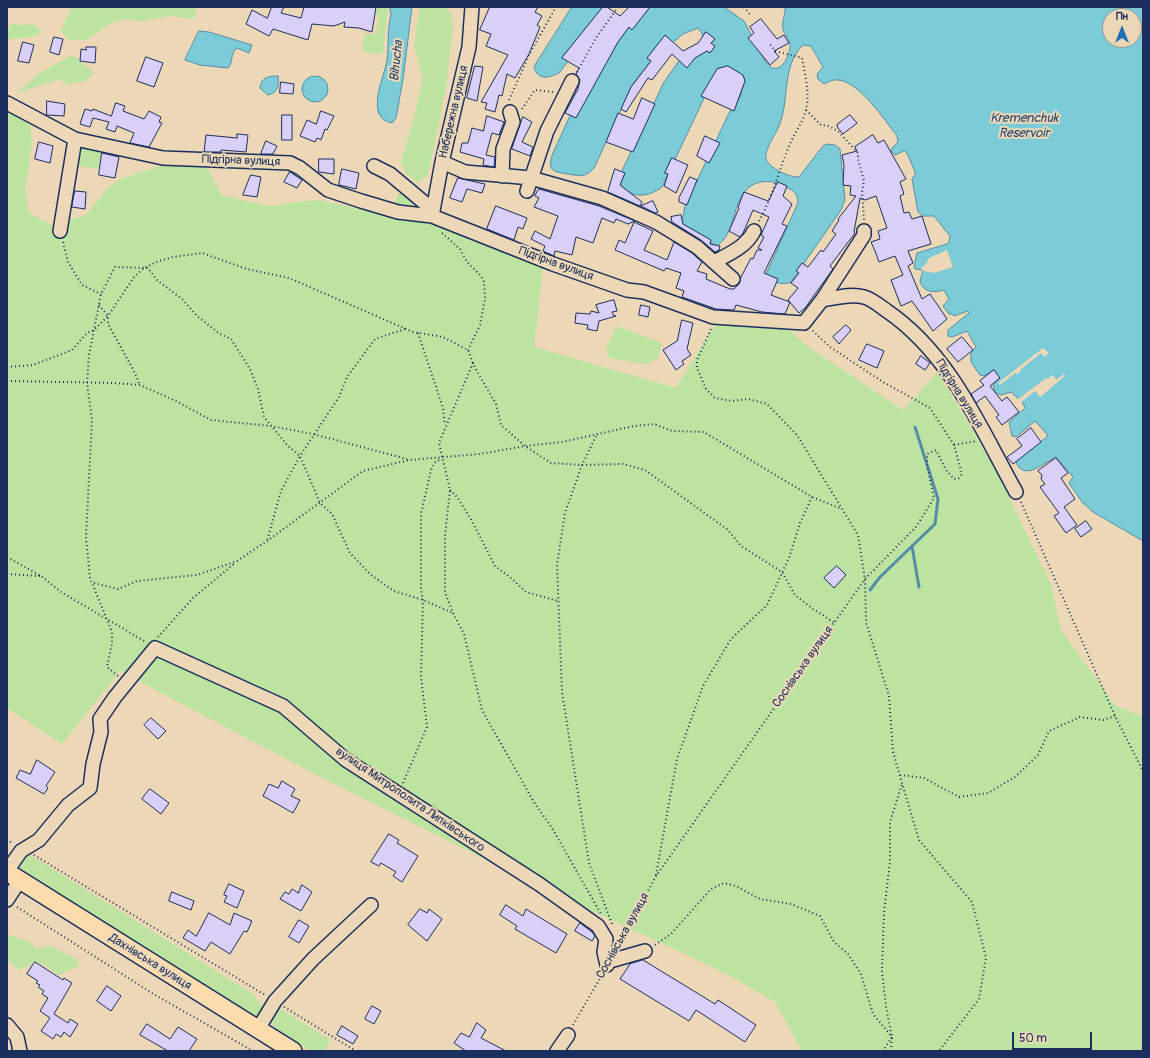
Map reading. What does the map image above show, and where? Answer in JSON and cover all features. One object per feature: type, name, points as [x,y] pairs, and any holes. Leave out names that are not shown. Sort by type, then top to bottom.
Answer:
[{"type":"main road","name":"Дахнівська вулиця","points":[[11,874],[293,1051]]},
{"type":"street","name":"Набережна вулиця","points":[[434,215],[442,162],[469,47],[469,8]]},
{"type":"street","points":[[529,184],[547,130],[570,85]]},
{"type":"street","name":"Підгірна вулиця","points":[[7,103],[75,139],[163,158],[290,163],[300,168],[328,190],[398,212],[434,215],[553,264],[627,290],[644,292],[713,317],[804,323]]},
{"type":"street","points":[[502,176],[503,150],[512,117]]},
{"type":"street","points":[[60,230],[75,139]]},
{"type":"street","points":[[442,162],[465,172],[502,176],[529,184],[602,198],[656,222],[697,247],[733,279]]},
{"type":"street","points":[[374,166],[390,174],[434,215]]},
{"type":"street","points":[[714,262],[730,254],[749,240],[754,230]]},
{"type":"street","points":[[804,323],[822,300],[864,231]]},
{"type":"street","name":"Підгірна вулиця","points":[[822,300],[847,296],[863,296],[897,318],[925,344],[944,366],[986,437],[1016,492]]},
{"type":"street","points":[[10,903],[11,874],[21,850],[39,840],[68,805],[90,788],[93,764],[101,732],[100,719],[155,648]]},
{"type":"street","name":"вулиця Митрополита Липківського","points":[[155,648],[282,706],[346,760],[539,884],[598,926],[606,939],[604,952],[608,963]]},
{"type":"street","points":[[258,1029],[275,1001],[314,959],[371,905]]},
{"type":"street","points":[[608,963],[645,950]]},
{"type":"street","points":[[7,1025],[17,1037],[20,1051]]},
{"type":"street","points":[[561,1050],[568,1035]]},
{"type":"path","points":[[512,117],[509,98],[530,53],[556,7]]},
{"type":"path","points":[[512,117],[535,90],[551,92],[570,85],[596,38],[618,7]]},
{"type":"path","points":[[744,7],[751,16]]},
{"type":"path","points":[[754,230],[765,211],[791,142],[806,110],[808,92],[801,57],[775,51],[769,43]]},
{"type":"path","points":[[806,110],[821,125],[829,126],[838,131],[858,153],[858,159],[864,181],[862,205],[864,231]]},
{"type":"path","points":[[434,215],[438,230],[460,249],[467,262],[481,276],[484,282],[485,298],[480,325],[468,350]]},
{"type":"path","points":[[60,230],[68,262],[82,285],[101,294]]},
{"type":"path","points":[[7,367],[33,365],[72,350],[86,333],[94,330],[108,316],[134,277],[144,268],[173,257],[202,253],[247,269],[289,278],[406,329],[418,333],[443,337],[468,350],[473,363],[496,404],[501,424],[525,446],[551,463],[582,465],[623,464],[645,470],[728,530],[741,546],[782,572],[795,595],[835,623]]},
{"type":"path","points":[[126,684],[107,667],[112,643],[112,632],[94,583],[90,578],[86,537],[92,420],[87,383],[89,355],[101,294],[115,267],[148,268],[157,280],[182,299],[197,316],[220,334],[231,339],[250,369],[258,389],[264,417],[287,445],[300,456],[320,503],[332,514],[350,553],[371,575],[394,591],[423,600],[453,613]]},
{"type":"path","points":[[99,305],[108,316],[108,324],[140,385]]},
{"type":"path","points":[[713,317],[713,326],[697,360],[697,368],[706,389],[715,398],[732,402],[748,399],[767,404],[796,435],[858,535],[865,579],[866,622],[888,696],[894,752],[902,783],[920,840],[972,902],[986,958],[979,999],[939,1051]]},
{"type":"path","points":[[804,323],[830,347],[883,382],[930,408],[954,445],[972,443],[986,437]]},
{"type":"path","points":[[267,541],[282,491],[313,434],[339,397],[346,377],[374,339],[406,329]]},
{"type":"path","points":[[418,333],[443,408],[446,426]]},
{"type":"path","points":[[473,363],[439,443],[450,490],[445,536],[446,592],[453,613],[464,634],[482,710],[535,804],[552,828],[604,918]]},
{"type":"path","points":[[7,381],[140,385],[176,401],[211,420],[271,426],[313,434],[409,460]]},
{"type":"path","points":[[155,648],[155,641],[172,620],[193,598],[237,561],[363,471],[409,460],[480,454],[596,435],[634,426],[654,424],[672,431],[704,432],[812,497],[843,510]]},
{"type":"path","points":[[596,435],[582,465],[564,521],[556,565],[562,692],[589,863],[614,930]]},
{"type":"path","name":"Соснівська вулиця","points":[[568,1035],[656,876],[865,579],[916,527],[934,498],[927,465],[927,454],[936,450],[954,479],[960,478],[962,474],[954,445]]},
{"type":"path","points":[[398,794],[427,727],[421,676],[423,600],[421,588],[421,514],[431,470],[434,463],[442,458]]},
{"type":"path","points":[[450,490],[457,496],[495,566],[526,592],[558,601]]},
{"type":"path","points":[[1016,492],[1115,716],[1143,771]]},
{"type":"path","points":[[656,876],[677,759],[703,686],[731,639],[767,605],[789,558],[800,523],[812,497]]},
{"type":"path","points":[[7,557],[41,576],[61,592],[155,648]]},
{"type":"path","points":[[94,583],[118,589],[137,581],[197,575],[237,561]]},
{"type":"path","points":[[7,574],[41,576]]},
{"type":"path","points":[[900,776],[924,778],[959,797],[988,793],[1015,777],[1038,755],[1049,731],[1080,717],[1103,720],[1115,716]]},
{"type":"path","points":[[891,1051],[892,1037],[886,1007],[882,971],[884,913],[890,861],[890,822],[902,783]]},
{"type":"path","points":[[7,839],[21,850],[30,853],[50,864],[356,1051]]},
{"type":"path","points":[[645,950],[672,934],[711,889],[724,883],[736,886],[760,899],[790,904],[820,916],[834,942],[848,954],[862,974],[873,1014],[892,1037]]},
{"type":"path","points":[[10,903],[155,994],[253,1051]]},
{"type":"path","points":[[616,937],[619,944]]},
{"type":"path","points":[[883,1051],[892,1037]]},
{"type":"green space","points":[[71,7],[190,7],[197,10],[193,19],[169,16],[144,21],[125,19],[109,24],[86,40],[69,40],[61,31]]},
{"type":"green space","points":[[377,7],[388,7],[383,54],[362,52],[365,33],[375,35],[380,16],[375,14]]},
{"type":"green space","points":[[420,7],[446,7],[451,14],[453,25],[446,88],[428,175],[417,183],[406,173],[401,162],[423,78],[414,46]]},
{"type":"green space","points":[[11,24],[35,25],[42,32],[30,37],[7,40],[7,32]]},
{"type":"green space","points":[[73,55],[94,73],[86,81],[67,85],[65,82],[57,80],[17,93],[41,72]]},
{"type":"green space","points":[[7,108],[13,110],[30,123],[32,144],[25,191],[29,213],[52,225],[86,215],[107,189],[118,180],[162,165],[207,166],[221,195],[267,206],[317,200],[418,220],[448,230],[543,268],[534,347],[676,388],[718,320],[787,327],[804,344],[903,410],[938,372],[998,474],[1051,585],[1061,630],[1115,705],[1143,717],[1143,1051],[802,1051],[775,1002],[727,974],[514,874],[311,772],[120,671],[62,744],[7,708]]},
{"type":"green space","points":[[78,144],[102,148],[98,169],[73,165]]},
{"type":"green space","points":[[403,185],[412,194],[410,218],[390,212]]},
{"type":"green space","points":[[617,326],[662,343],[658,359],[644,364],[609,358],[606,348]]},
{"type":"green space","points":[[27,853],[253,994],[264,1008],[258,1019],[17,868]]},
{"type":"green space","points":[[7,934],[31,943],[38,950],[48,945],[78,960],[79,966],[58,975],[43,964],[34,961],[30,965],[19,970],[7,960]]},
{"type":"green space","points":[[279,1008],[331,1040],[323,1051],[311,1051],[276,1029],[273,1021]]},
{"type":"water","name":"Bihucha","points":[[390,7],[412,7],[403,79],[396,118],[392,123],[384,120],[379,113],[377,105],[380,86],[387,61],[391,15]]},
{"type":"water","points":[[572,7],[610,7],[559,73],[548,77],[538,75],[534,67]]},
{"type":"water","name":"Kremenchuk Reservoir","points":[[644,7],[724,7],[744,21],[765,61],[769,66],[778,68],[785,62],[790,47],[783,26],[785,7],[1143,7],[1143,541],[1093,512],[1082,502],[1069,483],[1073,477],[1056,457],[1029,471],[1019,468],[1016,462],[1018,458],[1047,437],[1047,434],[1035,421],[1016,437],[1012,436],[1009,422],[1025,408],[1023,403],[1011,392],[1001,395],[995,392],[993,385],[999,379],[994,372],[984,376],[980,375],[971,362],[971,353],[976,347],[967,331],[952,337],[948,336],[948,330],[969,313],[968,311],[954,316],[949,314],[943,306],[949,299],[944,290],[933,292],[924,288],[920,281],[923,270],[915,269],[914,267],[917,253],[947,244],[950,236],[934,216],[923,216],[918,212],[912,179],[915,172],[907,153],[904,151],[895,155],[891,151],[898,142],[897,136],[871,103],[855,88],[839,80],[833,80],[824,84],[818,79],[817,74],[823,67],[811,46],[803,45],[796,53],[792,63],[782,116],[779,126],[768,147],[766,160],[781,172],[799,177],[823,146],[827,144],[835,145],[840,149],[845,200],[841,210],[791,282],[784,284],[774,281],[766,274],[798,203],[795,193],[791,190],[780,184],[767,181],[750,187],[745,191],[738,203],[727,235],[717,246],[684,226],[682,221],[685,206],[730,111],[740,97],[744,83],[716,73],[662,187],[657,191],[640,195],[629,192],[620,183],[620,175],[664,82],[681,58],[703,40],[702,33],[698,28],[683,34],[650,62],[633,84],[593,169],[586,174],[580,175],[555,171],[551,167],[553,153],[596,59]]},
{"type":"water","points":[[199,31],[209,32],[252,45],[249,53],[237,48],[233,53],[231,64],[228,68],[200,65],[185,60]]},
{"type":"water","points":[[272,76],[278,76],[278,88],[272,94],[268,95],[260,88],[264,79]]},
{"type":"water","points":[[315,76],[324,80],[328,89],[324,98],[315,102],[306,98],[302,89],[306,80]]},
{"type":"pier","points":[[947,250],[953,267],[934,273],[923,271],[921,268],[926,264],[929,258]]},
{"type":"pier","points":[[1043,348],[1049,353],[1044,357],[1041,353],[1020,370],[1021,371],[1018,374],[1015,373],[1000,385],[998,383]]},
{"type":"pier","points":[[1064,374],[1065,376],[1040,397],[1035,391],[1020,403],[1017,400],[1046,378],[1047,379],[1053,375],[1056,380]]},
{"type":"building","points":[[272,7],[284,7],[281,13],[301,18],[304,7],[376,7],[372,32],[359,28],[344,27],[345,22],[334,26],[312,24],[308,40],[273,29],[269,36],[246,24],[252,10],[267,18]]},
{"type":"building","points":[[490,7],[538,7],[535,12],[542,16],[537,25],[540,27],[529,54],[515,78],[507,74],[502,96],[499,95],[495,112],[485,109],[487,103],[481,102],[508,55],[486,46],[491,34],[480,30]]},
{"type":"building","points":[[603,7],[607,7],[620,16],[629,7],[650,7],[632,30],[629,27],[618,42],[576,118],[565,113],[578,89],[580,80],[576,74],[579,68],[562,58]]},
{"type":"building","points":[[761,19],[777,39],[784,35],[789,43],[774,51],[779,57],[770,65],[748,38],[754,33],[750,27]]},
{"type":"building","points":[[706,32],[715,39],[711,43],[715,46],[710,53],[707,51],[695,58],[687,68],[672,54],[652,80],[648,78],[626,112],[621,109],[631,87],[651,61],[647,58],[665,35],[683,51],[698,43]]},
{"type":"building","points":[[54,37],[63,39],[59,55],[50,52]]},
{"type":"building","points":[[23,42],[34,45],[29,63],[18,61]]},
{"type":"building","points":[[86,47],[96,47],[95,63],[80,61],[81,49],[86,50]]},
{"type":"building","points":[[146,57],[163,63],[154,87],[137,81]]},
{"type":"building","points":[[475,66],[483,67],[477,101],[467,98]]},
{"type":"building","points":[[728,66],[743,75],[745,81],[734,111],[701,96],[717,69]]},
{"type":"building","points":[[281,82],[294,84],[293,94],[280,93]]},
{"type":"building","points":[[642,98],[655,104],[633,152],[606,142],[618,113],[633,119]]},
{"type":"building","points":[[47,101],[65,104],[64,116],[47,115]]},
{"type":"building","points":[[116,103],[125,106],[123,111],[144,119],[149,111],[161,117],[159,122],[162,123],[149,147],[130,143],[134,133],[117,126],[115,132],[106,129],[109,122],[93,118],[90,127],[80,124],[85,109],[92,111],[93,109],[111,116]]},
{"type":"building","points":[[321,111],[334,116],[327,130],[325,129],[321,140],[317,138],[315,142],[300,136],[307,120],[316,124]]},
{"type":"building","points":[[282,115],[292,115],[292,140],[282,140]]},
{"type":"building","points":[[850,115],[857,123],[843,134],[837,125]]},
{"type":"building","points":[[487,116],[504,122],[499,135],[492,133],[486,155],[495,157],[494,167],[483,165],[484,159],[460,152],[462,143],[468,143],[472,128],[483,131]]},
{"type":"building","points":[[523,117],[532,122],[522,142],[533,147],[530,156],[512,149]]},
{"type":"building","points":[[237,134],[248,135],[246,152],[221,150],[221,152],[204,152],[206,135],[237,138]]},
{"type":"building","points":[[873,135],[878,143],[884,140],[906,179],[900,182],[904,194],[900,196],[904,213],[909,212],[912,219],[922,216],[931,244],[908,251],[913,263],[908,266],[922,299],[930,294],[947,319],[933,331],[912,301],[901,306],[891,280],[903,275],[895,256],[879,262],[871,242],[880,239],[878,231],[887,228],[876,196],[865,200],[860,198],[855,233],[830,266],[833,269],[805,308],[799,313],[788,300],[798,288],[791,283],[799,273],[796,271],[802,263],[808,267],[821,250],[823,252],[836,234],[832,231],[839,220],[838,219],[856,196],[850,195],[851,186],[843,185],[844,165],[842,155],[857,151],[855,147]]},
{"type":"building","points":[[705,136],[720,143],[709,163],[697,156]]},
{"type":"building","points":[[266,141],[277,146],[273,154],[261,154]]},
{"type":"building","points":[[39,142],[53,146],[50,163],[35,159]]},
{"type":"building","points":[[102,153],[119,157],[115,178],[99,175]]},
{"type":"building","points":[[672,158],[688,165],[676,193],[664,186],[668,174],[665,173]]},
{"type":"building","points":[[319,159],[334,159],[334,174],[319,172]]},
{"type":"building","points":[[342,169],[359,173],[356,189],[339,185]]},
{"type":"building","points":[[615,169],[625,173],[620,185],[642,202],[640,206],[608,192]]},
{"type":"building","points":[[290,172],[302,180],[297,188],[284,182]]},
{"type":"building","points":[[251,175],[261,177],[257,197],[243,195]]},
{"type":"building","points":[[690,177],[697,180],[687,205],[679,202],[679,198]]},
{"type":"building","points":[[458,178],[485,184],[482,193],[467,189],[462,202],[450,198]]},
{"type":"building","points":[[778,182],[787,186],[783,196],[792,204],[782,224],[787,226],[764,273],[778,279],[771,295],[790,302],[785,314],[762,312],[736,305],[734,310],[716,309],[682,297],[684,291],[676,288],[681,273],[666,268],[664,271],[615,250],[619,240],[625,243],[634,222],[653,231],[644,250],[667,260],[674,242],[692,253],[702,262],[697,271],[707,274],[706,279],[730,289],[734,289],[739,284],[751,258],[753,259],[757,250],[762,250],[758,248],[764,237],[761,235],[769,217],[753,210],[740,237],[729,231],[744,192],[768,201]]},
{"type":"building","points":[[539,189],[599,206],[635,221],[628,224],[616,219],[614,223],[602,218],[593,243],[576,237],[572,255],[555,251],[554,256],[543,251],[545,246],[531,239],[535,231],[550,239],[558,216],[534,207],[539,198],[535,196]]},
{"type":"building","points":[[75,191],[86,192],[85,209],[72,207]]},
{"type":"building","points":[[653,201],[658,212],[655,213],[641,206]]},
{"type":"building","points":[[496,206],[527,218],[523,229],[518,227],[514,240],[487,229]]},
{"type":"building","points":[[681,215],[683,224],[711,240],[710,244],[720,246],[719,250],[715,252],[701,240],[672,222],[671,217]]},
{"type":"building","points":[[614,300],[617,311],[612,312],[614,316],[616,316],[599,321],[597,331],[587,329],[588,325],[575,323],[576,313],[590,314],[591,311],[599,313],[596,305]]},
{"type":"building","points":[[641,305],[650,307],[648,317],[639,315]]},
{"type":"building","points":[[682,320],[693,323],[687,349],[691,355],[682,361],[684,364],[676,370],[663,350],[677,341]]},
{"type":"building","points":[[846,325],[851,330],[839,344],[833,337]]},
{"type":"building","points":[[962,337],[973,350],[958,362],[947,349]]},
{"type":"building","points":[[867,344],[884,351],[877,368],[859,360]]},
{"type":"building","points":[[921,356],[930,363],[925,370],[916,364]]},
{"type":"building","points":[[994,370],[1000,378],[990,386],[1002,401],[1007,397],[1019,412],[1002,425],[996,417],[999,415],[985,396],[976,403],[971,394],[984,385],[980,381]]},
{"type":"building","points":[[1031,428],[1041,442],[1013,464],[1007,457],[1022,446],[1017,439]]},
{"type":"building","points":[[1056,458],[1068,473],[1061,478],[1075,499],[1064,507],[1077,525],[1066,533],[1054,516],[1059,513],[1040,487],[1045,484],[1041,479],[1042,475],[1038,471]]},
{"type":"building","points":[[1086,521],[1092,529],[1081,537],[1075,529]]},
{"type":"building","points":[[837,566],[846,575],[834,588],[824,578]]},
{"type":"building","points":[[151,718],[166,731],[158,739],[144,725]]},
{"type":"building","points":[[37,760],[55,772],[46,786],[48,788],[44,794],[16,778],[20,770],[30,774]]},
{"type":"building","points":[[282,781],[295,789],[291,796],[300,800],[293,813],[263,796],[269,784],[278,788]]},
{"type":"building","points":[[150,789],[169,803],[161,814],[142,799]]},
{"type":"building","points":[[389,834],[399,840],[397,843],[418,856],[402,882],[393,876],[396,872],[381,863],[379,866],[371,862]]},
{"type":"building","points":[[229,884],[244,891],[237,908],[224,902],[227,896],[224,895]]},
{"type":"building","points":[[302,885],[312,892],[301,911],[280,899],[285,892],[289,894],[292,889],[298,893]]},
{"type":"building","points":[[172,892],[194,901],[191,910],[169,901]]},
{"type":"building","points":[[506,905],[523,916],[526,909],[567,934],[556,953],[515,929],[517,926],[500,915]]},
{"type":"building","points":[[420,909],[427,913],[429,909],[442,919],[427,941],[408,925]]},
{"type":"building","points":[[209,913],[230,925],[234,913],[252,921],[247,932],[244,931],[230,954],[211,942],[205,951],[183,938],[188,930],[196,936]]},
{"type":"building","points":[[299,920],[309,926],[299,943],[289,937]]},
{"type":"building","points":[[580,923],[595,936],[592,941],[575,931]]},
{"type":"building","points":[[643,960],[715,1004],[718,1000],[756,1025],[745,1042],[696,1010],[689,1021],[620,979],[630,964]]},
{"type":"building","points":[[35,962],[63,980],[64,978],[72,983],[54,1014],[68,1023],[70,1019],[78,1024],[70,1037],[64,1032],[61,1037],[56,1034],[53,1039],[41,1031],[50,1018],[40,1011],[48,998],[42,994],[44,991],[38,987],[40,985],[36,983],[38,981],[27,974]]},
{"type":"building","points":[[107,986],[121,996],[111,1011],[97,1001]]},
{"type":"building","points":[[372,1006],[381,1011],[374,1024],[365,1019]]},
{"type":"building","points":[[477,1023],[486,1030],[481,1038],[506,1051],[466,1051],[454,1043],[461,1033],[469,1037]]},
{"type":"building","points":[[147,1024],[170,1039],[178,1027],[197,1039],[189,1051],[168,1051],[140,1035]]},
{"type":"building","points":[[342,1026],[358,1036],[353,1044],[337,1035]]},
{"type":"waterway","points":[[870,590],[880,577],[935,524],[938,499],[915,427]]},
{"type":"waterway","points":[[912,546],[919,587]]}]
